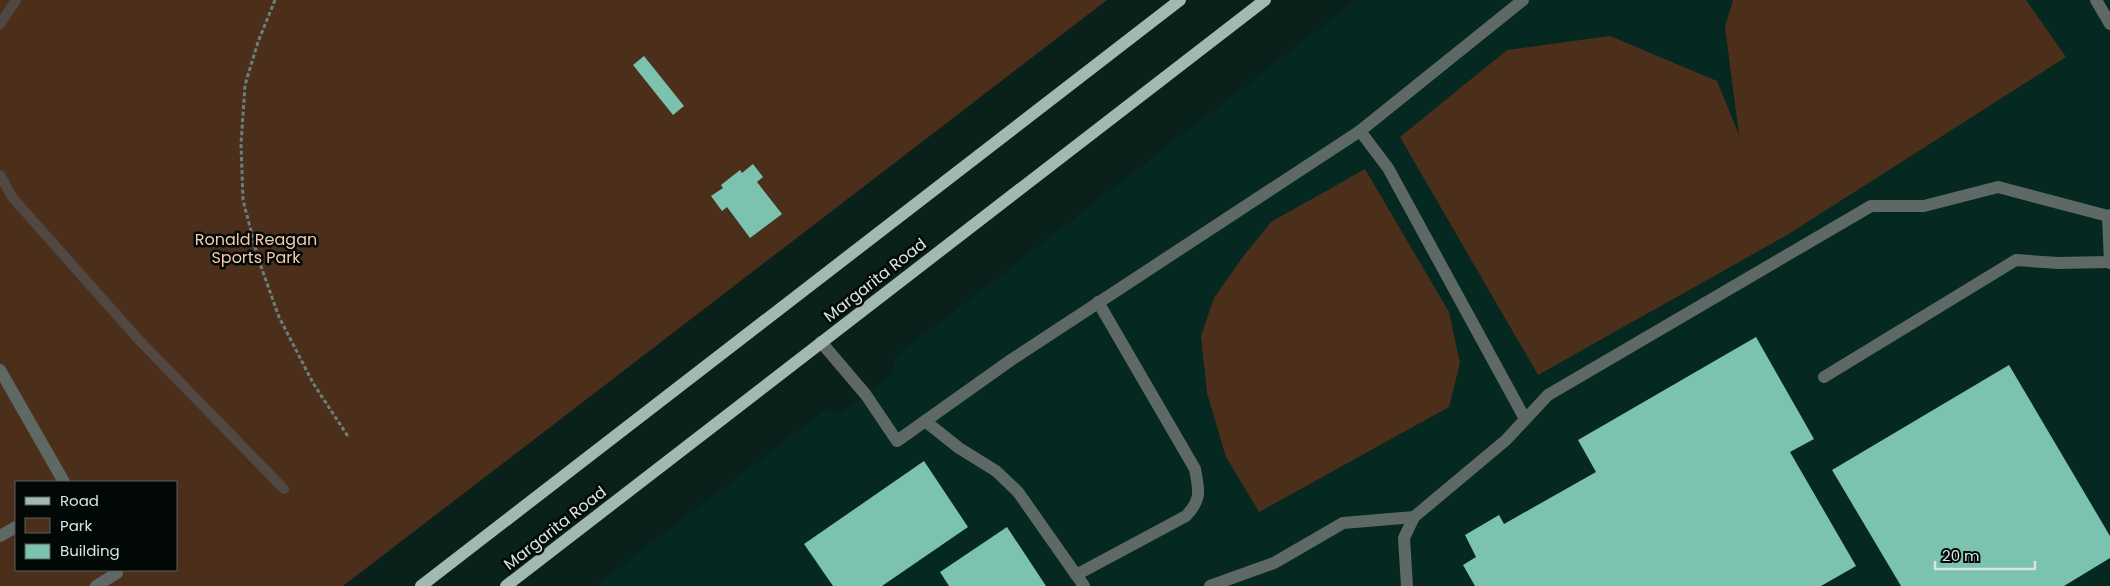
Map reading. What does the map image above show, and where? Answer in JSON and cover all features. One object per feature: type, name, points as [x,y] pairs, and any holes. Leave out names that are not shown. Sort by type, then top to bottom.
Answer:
[{"type":"main road","points":[[421,586],[1180,0]]},
{"type":"main road","name":"Margarita Road","points":[[506,586],[1265,0]]},
{"type":"lane","points":[[821,342],[866,395],[897,441],[1011,360],[1360,131],[1523,0]]},
{"type":"lane","points":[[2096,0],[2110,24]]},
{"type":"lane","points":[[1360,131],[1388,168],[1525,420]]},
{"type":"lane","points":[[1407,586],[1404,538],[1414,517],[1506,440],[1548,396],[1871,206],[1924,206],[1998,187],[2109,216],[2110,262],[2058,263],[2016,260],[1824,377]]},
{"type":"lane","points":[[1076,575],[1186,516],[1197,505],[1199,492],[1195,469],[1098,302]]},
{"type":"lane","points":[[0,370],[63,481]]},
{"type":"lane","points":[[925,421],[959,448],[996,471],[1018,492],[1084,586]]},
{"type":"lane","points":[[1210,586],[1274,564],[1343,523],[1414,517]]},
{"type":"lane","points":[[0,536],[15,528]]},
{"type":"lane","points":[[96,586],[117,573],[116,571]]},
{"type":"path","points":[[275,0],[258,42],[245,86],[241,144],[243,200],[258,258],[279,317],[313,383],[349,438]]},
{"type":"shaded area","points":[[1356,0],[2110,0],[2110,586],[595,586],[825,410],[841,413],[866,395],[893,373],[895,357]]},
{"type":"green space","name":"Ronald Reagan Sports Park","points":[[0,0],[1107,0],[343,586],[0,586]]},
{"type":"green space","points":[[1733,0],[2026,0],[2066,57],[1787,235],[1538,375],[1400,137],[1507,50],[1610,36],[1717,81],[1739,135],[1725,27]]},
{"type":"green space","points":[[1365,169],[1449,312],[1460,363],[1449,407],[1259,512],[1226,457],[1207,393],[1201,336],[1214,298],[1242,258],[1271,222]]},
{"type":"building","points":[[644,56],[684,106],[673,115],[633,65]]},
{"type":"building","points":[[753,164],[763,177],[757,182],[782,214],[750,238],[727,207],[722,211],[711,196],[723,188],[721,185],[740,170],[742,173]]},
{"type":"building","points":[[1756,337],[1814,439],[1790,452],[1856,566],[1821,586],[1475,586],[1463,565],[1476,557],[1465,535],[1499,515],[1504,524],[1596,472],[1578,440]]},
{"type":"building","points":[[2009,365],[2110,536],[2110,558],[2064,586],[1901,586],[1832,470]]},
{"type":"building","points":[[924,461],[968,527],[882,586],[833,586],[804,544]]},
{"type":"building","points":[[1007,527],[1046,586],[949,586],[940,572]]},
{"type":"waterway","points":[[0,24],[16,0]]},
{"type":"waterway","points":[[0,175],[12,197],[139,340],[284,489]]}]
